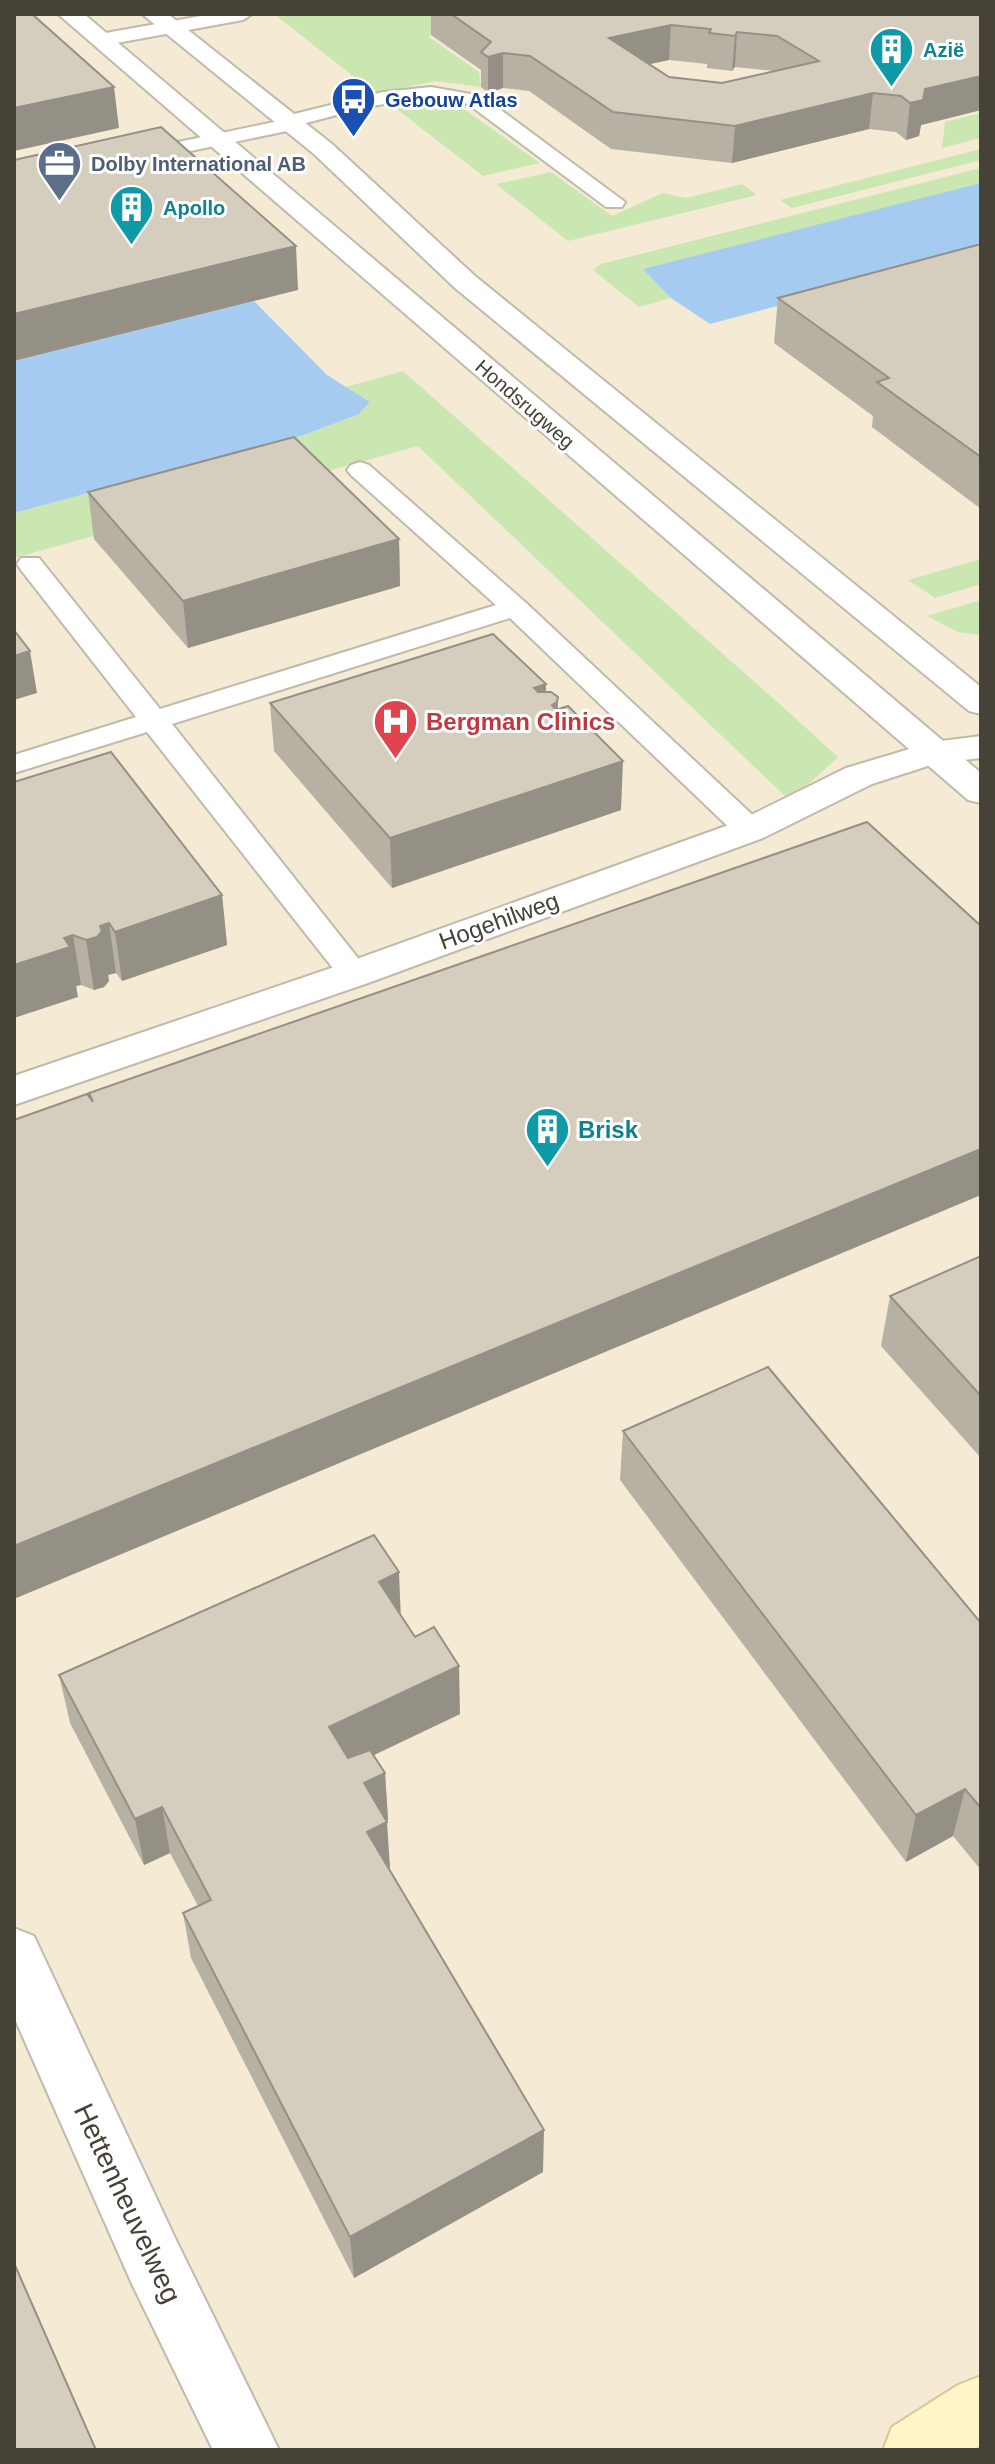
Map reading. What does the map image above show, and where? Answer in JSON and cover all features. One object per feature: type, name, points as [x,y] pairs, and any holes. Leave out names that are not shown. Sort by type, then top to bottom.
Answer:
[{"type":"main road","points":[[915,2450],[981,2408]]},
{"type":"street","points":[[159,17],[323,149],[465,282],[981,704]]},
{"type":"street","name":"Hondsrugweg","points":[[86,28],[981,792]]},
{"type":"street","name":"Hogehilweg","points":[[14,1091],[354,974],[750,830],[859,776],[933,753],[981,747]]},
{"type":"street","name":"Hettenheuvelweg","points":[[14,1954],[154,2262],[247,2450]]},
{"type":"lane","points":[[86,28],[159,17],[243,14]]},
{"type":"lane","points":[[117,157],[217,140],[417,94],[457,93],[475,100],[614,202]]},
{"type":"lane","points":[[360,470],[515,608],[750,830]]},
{"type":"lane","points":[[30,564],[354,974]]},
{"type":"lane","points":[[14,764],[515,608]]},
{"type":"shaded area","points":[[14,14],[981,14],[981,2450],[14,2450]]},
{"type":"green space","points":[[274,14],[447,14],[429,37],[479,72],[481,87],[435,81],[376,94]]},
{"type":"green space","points":[[426,99],[454,102],[540,163],[483,176],[394,107]]},
{"type":"green space","points":[[981,113],[981,138],[942,148],[945,122]]},
{"type":"green space","points":[[981,149],[981,160],[792,208],[780,200]]},
{"type":"green space","points":[[981,168],[981,184],[644,269],[671,298],[639,307],[593,270],[601,264]]},
{"type":"green space","points":[[551,172],[612,216],[663,193],[686,198],[742,184],[757,195],[568,241],[496,184]]},
{"type":"green space","points":[[403,371],[838,757],[802,790],[786,797],[418,446],[14,558],[14,513],[304,435],[359,414],[370,402],[346,387]]},
{"type":"green space","points":[[981,559],[981,584],[935,598],[908,580]]},
{"type":"green space","points":[[981,600],[981,635],[958,632],[927,616]]},
{"type":"water","points":[[981,183],[981,251],[710,324],[671,298],[643,269]]},
{"type":"water","points":[[254,301],[327,375],[370,402],[359,414],[304,435],[14,513],[14,361]]},
{"type":"building","points":[[14,14],[32,14],[114,87],[14,108]]},
{"type":"building","points":[[451,14],[981,14],[981,76],[925,89],[923,100],[910,103],[901,96],[873,93],[735,126],[613,112],[530,56],[503,53],[488,57],[481,52],[491,42]],"holes":[[[671,25],[711,29],[709,33],[777,36],[819,61],[722,83],[669,77],[609,38]]]},
{"type":"building","name":"Apollo","points":[[161,127],[296,246],[14,314],[14,160]]},
{"type":"building","points":[[981,244],[981,457],[877,382],[889,378],[778,298]]},
{"type":"building","points":[[294,437],[399,539],[183,601],[88,492]]},
{"type":"building","points":[[14,630],[30,651],[14,656]]},
{"type":"building","points":[[493,634],[546,684],[534,688],[538,692],[551,692],[558,697],[552,705],[556,710],[568,706],[623,761],[390,838],[270,703]]},
{"type":"building","points":[[111,752],[222,895],[115,932],[109,923],[100,926],[102,931],[97,937],[86,940],[73,935],[64,938],[70,947],[14,965],[14,782]]},
{"type":"building","name":"Brisk","points":[[867,822],[981,926],[981,1149],[14,1546],[14,1120],[87,1094],[93,1102],[89,1093]]},
{"type":"building","points":[[981,1256],[981,1396],[890,1296]]},
{"type":"building","points":[[768,1367],[981,1623],[981,1808],[965,1789],[916,1815],[623,1431]]},
{"type":"building","points":[[374,1535],[399,1572],[379,1582],[415,1637],[434,1627],[459,1666],[329,1727],[348,1758],[370,1750],[385,1773],[364,1783],[387,1822],[367,1832],[544,2130],[350,2237],[183,1913],[211,1900],[162,1807],[135,1819],[59,1675]]},
{"type":"building","points":[[14,2263],[96,2450],[14,2450]]},
{"type":"place","name":"Azië","points":[[892,89]]},
{"type":"place","name":"Gebouw Atlas","points":[[354,139]]},
{"type":"place","name":"Dolby International AB","points":[[60,203]]},
{"type":"place","name":"Apollo","points":[[132,247]]},
{"type":"place","name":"Bergman Clinics","points":[[395,761]]},
{"type":"place","name":"Brisk","points":[[547,1169]]}]
